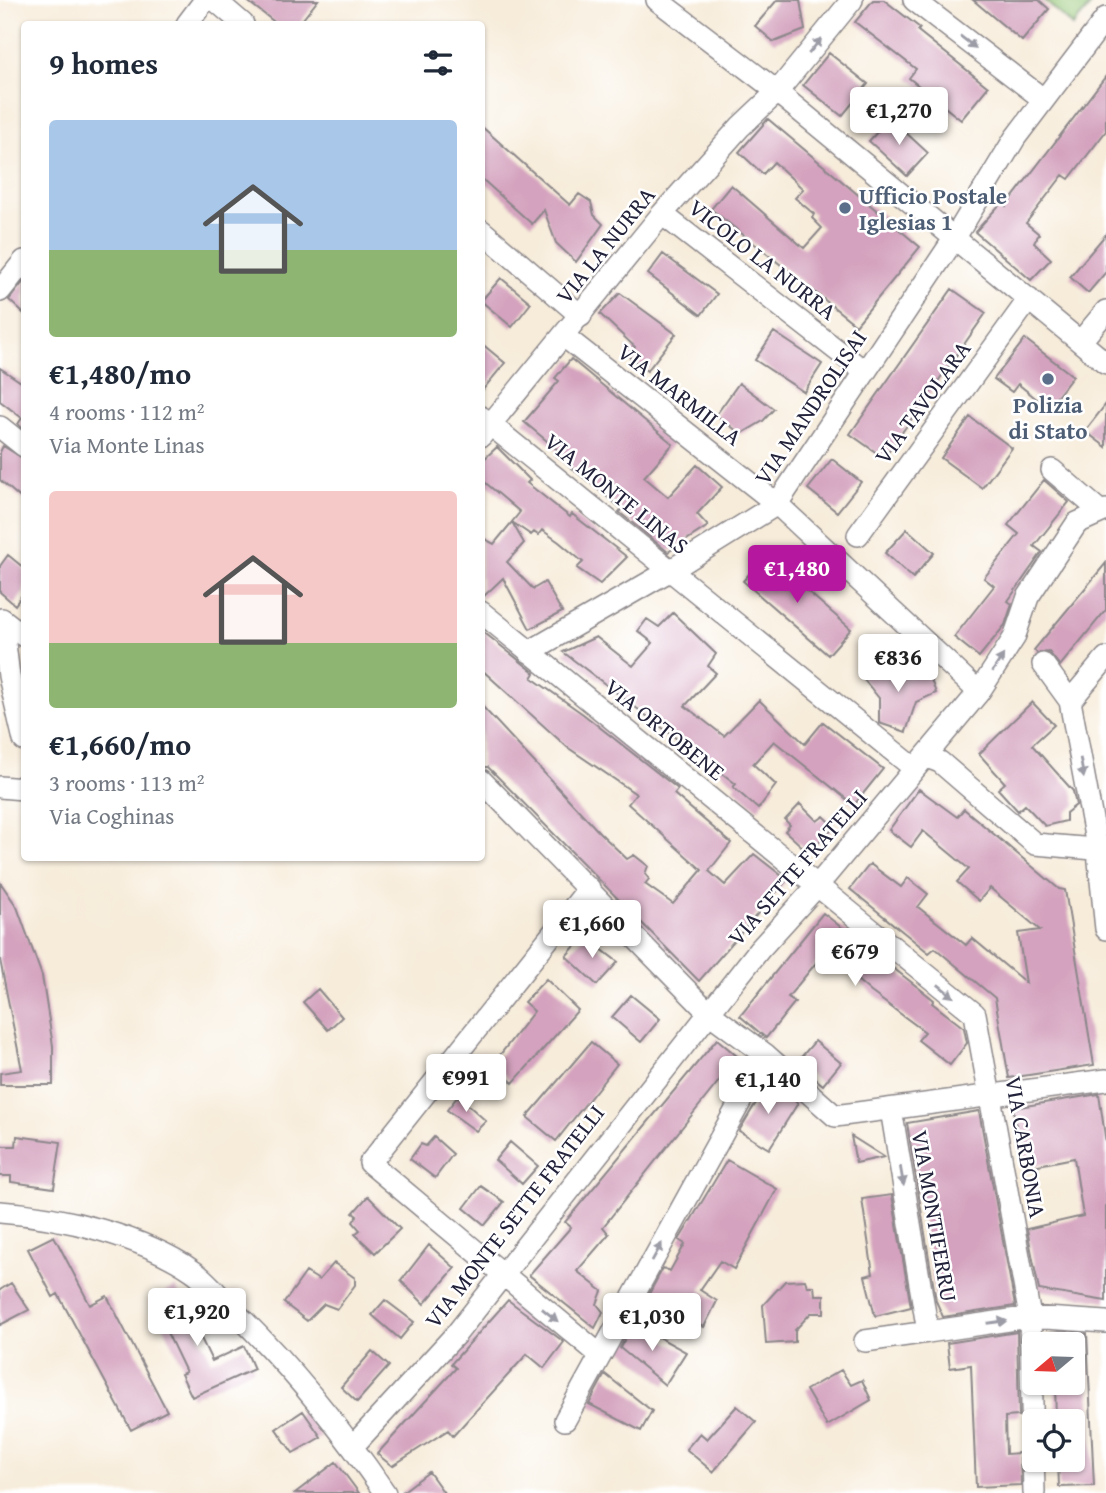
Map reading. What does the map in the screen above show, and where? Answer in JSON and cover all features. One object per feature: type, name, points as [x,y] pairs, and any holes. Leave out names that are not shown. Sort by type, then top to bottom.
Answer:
[{"type":"street","points":[[189,21],[205,0]]},
{"type":"street","points":[[215,0],[240,21]]},
{"type":"street","points":[[657,0],[771,88],[1106,363]]},
{"type":"street","name":"VIA LA NURRA","points":[[485,425],[565,337],[662,214],[771,88],[852,0]]},
{"type":"street","points":[[914,0],[1042,99]]},
{"type":"street","name":"VIA MANDROLISAI","points":[[530,652],[777,504],[954,239],[1015,138],[1106,18]]},
{"type":"street","name":"VICOLO LA NURRA","points":[[662,214],[865,372]]},
{"type":"street","points":[[485,233],[581,316]]},
{"type":"street","points":[[0,291],[21,265]]},
{"type":"street","name":"VIA TAVOLARA","points":[[858,535],[1029,299]]},
{"type":"street","points":[[1081,341],[1106,311]]},
{"type":"street","name":"VIA MARMILLA","points":[[565,337],[777,504],[979,692]]},
{"type":"street","points":[[0,427],[21,444]]},
{"type":"street","name":"VIA MONTE LINAS","points":[[485,427],[921,762],[940,762],[1035,844],[1102,851]]},
{"type":"street","points":[[1052,470],[1103,511]]},
{"type":"street","name":"VIA SETTE FRATELLI","points":[[709,1013],[759,950],[817,886],[979,692],[1014,638],[1028,597],[1077,523],[1103,511]]},
{"type":"street","name":"VIA ORTOBENE","points":[[485,615],[817,886]]},
{"type":"street","points":[[21,634],[2,619],[9,676],[21,727]]},
{"type":"street","points":[[1070,701],[1106,658]]},
{"type":"street","points":[[1043,664],[1070,701],[1102,851],[1106,929]]},
{"type":"street","points":[[485,784],[709,1013],[766,1055],[835,1116],[1106,1080]]},
{"type":"street","points":[[0,787],[21,789]]},
{"type":"street","name":"VIA CARBONIA","points":[[817,886],[975,1014],[1030,1317],[1034,1493]]},
{"type":"street","points":[[589,888],[370,1163],[500,1275],[600,1355]]},
{"type":"street","name":"VIA MONTE SETTE FRATELLI","points":[[353,1446],[457,1333],[500,1275],[709,1013]]},
{"type":"street","points":[[565,1420],[766,1055]]},
{"type":"street","name":"VIA MONTIFERRU","points":[[891,1109],[928,1332]]},
{"type":"street","points":[[0,1212],[41,1214],[124,1237],[193,1271],[279,1354],[353,1446],[384,1493]]},
{"type":"street","name":"VIA MONTIFERRU","points":[[865,1341],[1030,1317],[1106,1322]]},
{"type":"green space","points":[[1044,0],[1095,0],[1073,26]]},
{"type":"building","points":[[246,0],[318,0],[301,21],[273,21]]},
{"type":"building","points":[[777,0],[800,0],[805,30],[774,42],[755,26]]},
{"type":"building","points":[[873,0],[884,0],[988,87],[961,120],[909,78],[916,69],[855,22]]},
{"type":"building","points":[[973,0],[1039,0],[1049,9],[1022,41]]},
{"type":"building","points":[[829,53],[868,84],[842,116],[803,85]]},
{"type":"building","points":[[1106,76],[1106,131],[1069,179],[1063,175],[1026,223],[1039,234],[1034,243],[1051,259],[1031,280],[975,232],[1002,202],[1006,206]]},
{"type":"building","points":[[890,118],[928,153],[907,176],[869,141]]},
{"type":"building","points":[[768,119],[920,247],[856,325],[711,209],[731,185],[804,248],[822,228],[812,218],[814,214],[795,198],[803,189],[774,162],[763,174],[739,152]]},
{"type":"building","points":[[485,130],[570,205],[579,194],[591,202],[594,215],[603,224],[576,262],[556,243],[544,210],[532,224],[485,182]]},
{"type":"building","points":[[1106,234],[1106,272],[1088,293],[1070,277]]},
{"type":"building","points":[[663,254],[717,294],[701,315],[648,274]]},
{"type":"building","points":[[501,278],[531,303],[512,327],[485,304],[485,296]]},
{"type":"building","points":[[21,285],[21,311],[9,300]]},
{"type":"building","points":[[952,289],[986,313],[884,458],[850,434]]},
{"type":"building","points":[[620,293],[676,334],[647,371],[628,356],[635,347],[600,314]]},
{"type":"building","points":[[774,332],[822,364],[804,392],[755,360]]},
{"type":"building","points":[[1025,339],[1073,376],[1048,408],[1018,384],[1012,392],[994,379]]},
{"type":"building","points":[[485,346],[505,363],[485,387]]},
{"type":"building","points":[[571,359],[673,444],[644,477],[668,497],[697,465],[722,487],[697,514],[708,526],[668,552],[619,512],[622,509],[556,455],[559,451],[524,422],[559,381],[555,378]]},
{"type":"building","points":[[0,368],[21,382],[21,417],[0,401]]},
{"type":"building","points":[[739,383],[774,409],[763,421],[741,434],[716,415]]},
{"type":"building","points":[[1106,404],[1106,447],[1085,431]]},
{"type":"building","points":[[970,417],[1012,448],[982,488],[941,458]]},
{"type":"building","points":[[3,446],[21,457],[21,498],[0,480],[0,452]]},
{"type":"building","points":[[497,447],[530,480],[527,483],[627,557],[600,584],[577,568],[583,562],[542,530],[538,535],[534,532],[531,535],[512,522],[520,512],[485,482],[485,458]]},
{"type":"building","points":[[832,459],[861,482],[837,512],[808,489]]},
{"type":"building","points":[[1044,480],[1069,502],[1034,546],[1042,552],[1008,601],[1012,604],[1005,625],[979,657],[954,637],[994,586],[984,578],[1019,534],[1008,525]]},
{"type":"building","points":[[512,522],[524,543],[507,562],[533,589],[545,582],[562,612],[530,629],[503,578],[485,595],[485,539],[494,544]]},
{"type":"building","points":[[907,529],[934,553],[913,578],[885,553]]},
{"type":"building","points":[[8,555],[21,566],[21,596],[15,605],[0,592],[0,566]]},
{"type":"building","points":[[766,555],[851,629],[828,655],[743,581]]},
{"type":"building","points":[[1106,563],[1106,610],[1060,666],[1049,652],[1037,653],[1034,650]]},
{"type":"building","points":[[673,613],[716,654],[708,666],[716,673],[685,706],[724,736],[759,700],[805,744],[823,722],[883,769],[854,805],[774,741],[753,764],[776,785],[758,809],[733,787],[736,784],[563,652],[596,637],[633,666],[653,643],[638,631],[647,619],[659,627]]},
{"type":"building","points":[[485,633],[535,673],[532,678],[583,714],[678,789],[674,794],[731,843],[709,871],[725,885],[754,854],[787,880],[699,981],[488,767],[485,767],[485,709],[627,859],[634,855],[648,866],[645,874],[649,879],[645,884],[673,904],[702,870],[628,804],[636,794],[567,747],[485,673]]},
{"type":"building","points":[[877,661],[899,678],[926,667],[936,693],[916,702],[906,732],[879,723],[879,698],[860,675]]},
{"type":"building","points":[[1032,702],[1054,725],[1032,745],[1073,791],[1076,805],[1066,813],[1066,821],[1045,826],[1025,805],[1018,811],[998,789],[1005,783],[979,754]]},
{"type":"building","points":[[919,789],[957,817],[964,809],[1059,889],[1065,890],[1094,1065],[1009,1078],[995,998],[935,948],[929,953],[850,889],[870,864],[901,887],[908,878],[928,894],[918,907],[966,945],[972,938],[1026,983],[1018,933],[1040,930],[990,888],[979,901],[957,882],[969,869],[923,831],[911,847],[889,830]]},
{"type":"building","points":[[800,804],[817,821],[824,816],[835,827],[808,852],[785,831],[790,825],[785,820]]},
{"type":"building","points":[[0,882],[17,907],[42,976],[53,1046],[53,1085],[0,1085],[0,1073],[22,1070],[0,960]]},
{"type":"building","points":[[823,913],[934,1000],[932,1003],[964,1028],[967,1043],[950,1065],[918,1040],[925,1032],[871,992],[825,952],[788,997],[795,1002],[766,1038],[740,1016]]},
{"type":"building","points":[[584,936],[618,962],[597,985],[566,956]]},
{"type":"building","points":[[546,979],[578,1010],[513,1083],[493,1064],[534,1011],[524,1002]]},
{"type":"building","points":[[318,989],[342,1017],[328,1030],[303,1002]]},
{"type":"building","points":[[631,995],[660,1019],[641,1042],[612,1017]]},
{"type":"building","points":[[717,1039],[738,1057],[603,1227],[609,1234],[577,1271],[602,1291],[597,1304],[603,1312],[595,1328],[529,1275],[571,1227],[565,1222]]},
{"type":"building","points":[[815,1041],[841,1063],[823,1085],[796,1063]]},
{"type":"building","points":[[591,1042],[617,1064],[556,1141],[527,1117]]},
{"type":"building","points":[[768,1083],[798,1103],[769,1149],[739,1131]]},
{"type":"building","points":[[1099,1094],[1106,1143],[1106,1301],[1039,1290],[1027,1229],[1083,1216],[1074,1158],[1023,1168],[1013,1108]]},
{"type":"building","points":[[458,1096],[486,1121],[476,1131],[447,1110]]},
{"type":"building","points":[[979,1111],[1015,1306],[943,1317],[936,1301],[907,1123]]},
{"type":"building","points":[[17,1136],[61,1142],[54,1188],[11,1182],[11,1176],[0,1176],[0,1146],[16,1146]]},
{"type":"building","points":[[851,1136],[884,1157],[856,1163]]},
{"type":"building","points":[[434,1137],[453,1154],[435,1178],[410,1159],[421,1144],[426,1146]]},
{"type":"building","points":[[510,1142],[538,1166],[522,1184],[495,1160]]},
{"type":"building","points":[[727,1160],[777,1189],[734,1269],[720,1261],[700,1290],[717,1301],[704,1327],[649,1294],[663,1268],[670,1271],[685,1244],[679,1240]]},
{"type":"building","points":[[481,1186],[504,1202],[485,1225],[464,1208]]},
{"type":"building","points":[[892,1195],[911,1307],[875,1316],[865,1276],[873,1274],[862,1199]]},
{"type":"building","points":[[368,1196],[400,1229],[375,1253],[355,1234],[360,1230],[353,1222],[357,1216],[353,1213]]},
{"type":"building","points":[[54,1236],[90,1305],[107,1296],[167,1411],[131,1430],[58,1294],[53,1297],[28,1249]]},
{"type":"building","points":[[429,1245],[455,1268],[424,1304],[401,1281]]},
{"type":"building","points":[[334,1263],[355,1278],[355,1285],[337,1309],[324,1304],[307,1321],[284,1303],[306,1272],[319,1280]]},
{"type":"building","points":[[805,1280],[807,1286],[814,1286],[815,1295],[824,1295],[824,1313],[811,1313],[795,1330],[795,1342],[766,1344],[763,1305],[785,1281]]},
{"type":"building","points":[[11,1283],[29,1310],[0,1325],[0,1290]]},
{"type":"building","points":[[176,1287],[212,1361],[244,1346],[254,1369],[192,1397],[181,1374],[186,1372],[151,1299]]},
{"type":"building","points":[[385,1300],[414,1322],[400,1339],[372,1315]]},
{"type":"building","points":[[508,1300],[564,1342],[544,1368],[527,1354],[453,1436],[448,1430],[392,1466],[377,1454],[456,1368],[451,1364]]},
{"type":"building","points":[[633,1323],[686,1352],[665,1385],[620,1348]]},
{"type":"building","points":[[1017,1332],[1019,1416],[1005,1417],[1006,1454],[1020,1453],[1021,1485],[976,1487],[971,1365],[950,1368],[947,1343]]},
{"type":"building","points":[[1087,1334],[1094,1486],[1059,1487],[1058,1472],[1085,1472],[1085,1409],[1056,1409],[1055,1395],[1085,1395]]},
{"type":"building","points":[[372,1351],[389,1366],[357,1402],[341,1387]]},
{"type":"building","points":[[841,1370],[851,1385],[862,1380],[871,1400],[827,1426],[806,1390]]},
{"type":"building","points":[[605,1374],[652,1411],[641,1431],[589,1404]]},
{"type":"building","points":[[737,1406],[756,1422],[713,1472],[686,1449],[700,1433],[707,1439]]},
{"type":"building","points":[[303,1411],[321,1437],[293,1453],[276,1429]]},
{"type":"building","points":[[336,1462],[359,1493],[295,1493]]},
{"type":"building","points":[[429,1472],[444,1493],[401,1493],[422,1477]]},
{"type":"place","name":"Ufficio Postale Iglesias 1","points":[[845,208]]},
{"type":"place","name":"Polizia di Stato","points":[[1048,379]]}]
